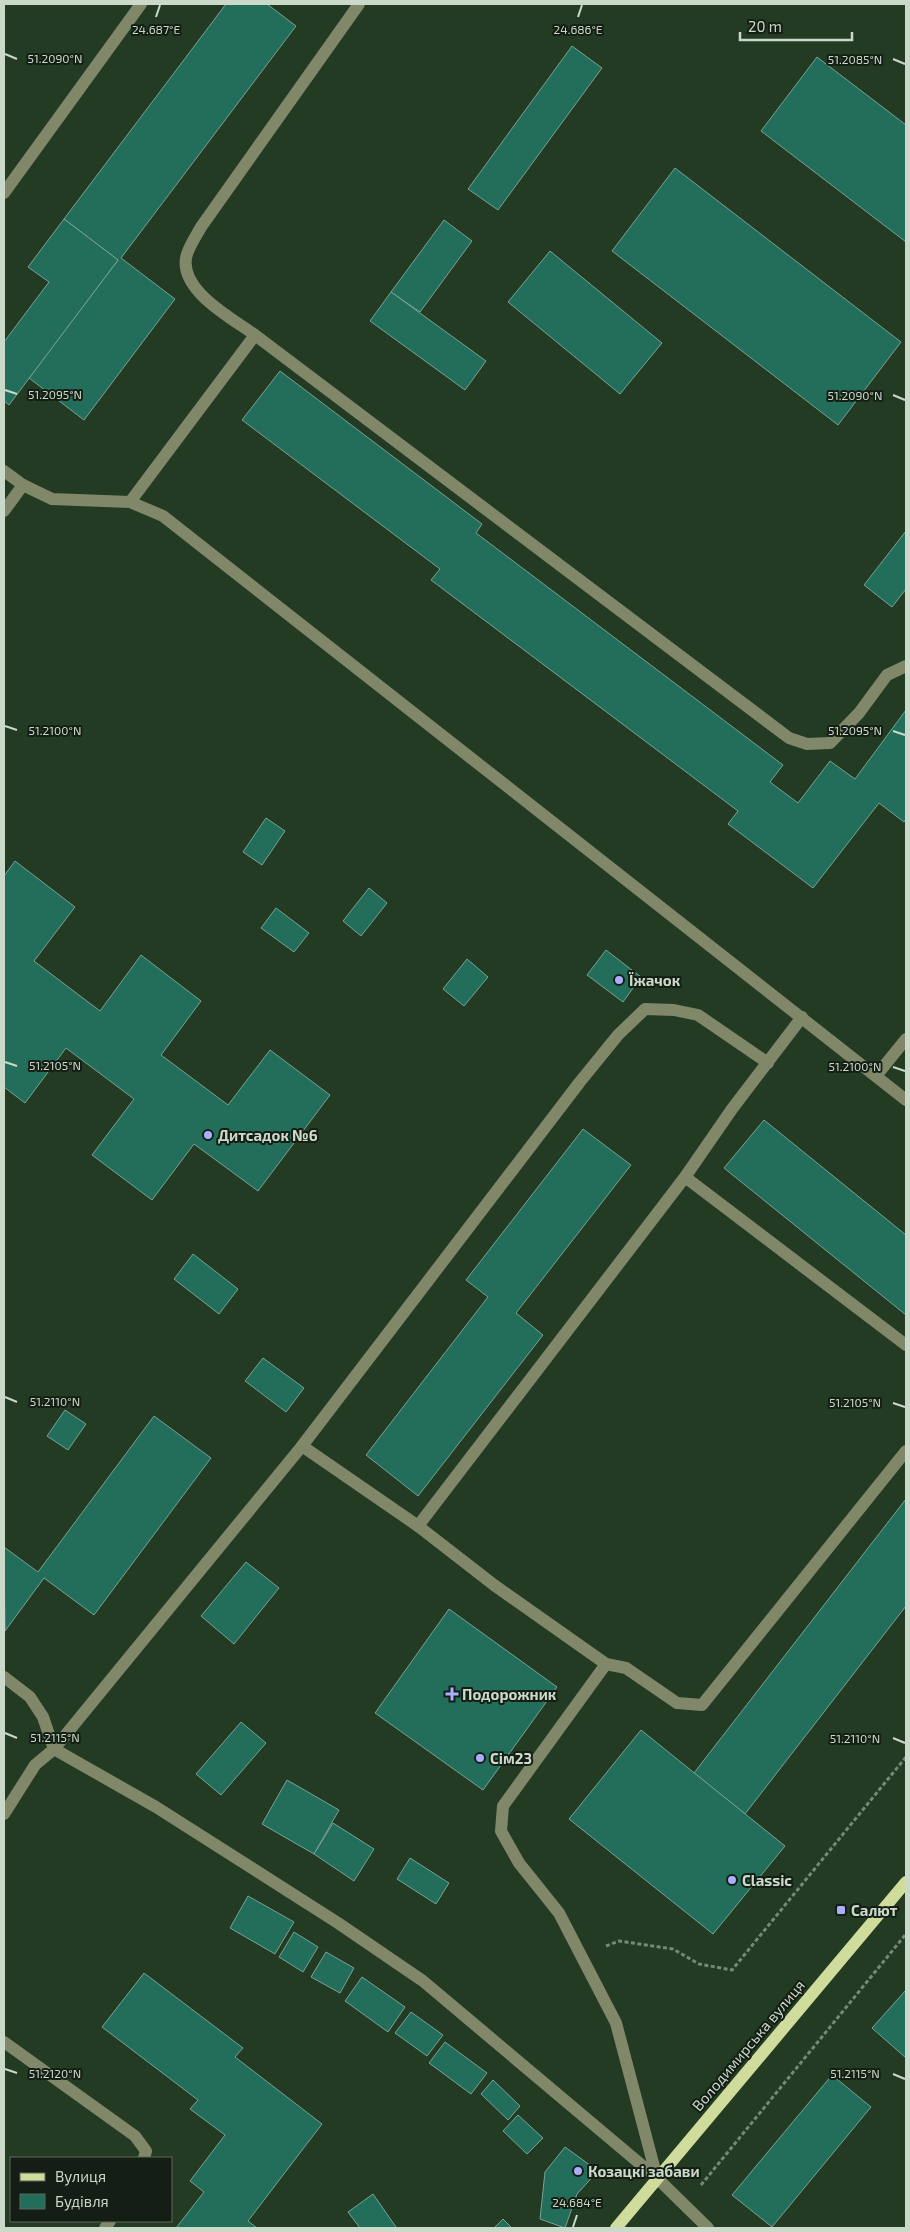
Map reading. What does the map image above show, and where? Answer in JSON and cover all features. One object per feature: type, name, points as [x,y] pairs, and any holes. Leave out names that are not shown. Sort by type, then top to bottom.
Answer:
[{"type":"main road","name":"Володимирська вулиця","points":[[616,2228],[906,1882]]},
{"type":"street","points":[[4,193],[141,4]]},
{"type":"street","points":[[359,4],[200,227],[186,256],[188,278],[202,297],[789,738],[808,744],[830,743],[859,713],[887,676],[906,666]]},
{"type":"street","points":[[130,502],[255,335]]},
{"type":"street","points":[[4,471],[23,485],[52,499],[130,502],[163,516],[906,1100]]},
{"type":"street","points":[[4,512],[23,485]]},
{"type":"street","points":[[4,1814],[34,1765],[54,1749],[302,1446],[579,1083],[618,1035],[646,1009],[674,1010],[698,1014],[768,1063]]},
{"type":"street","points":[[418,1526],[685,1177],[732,1109],[802,1017]]},
{"type":"street","points":[[876,1076],[906,1039]]},
{"type":"street","points":[[685,1177],[906,1345]]},
{"type":"street","points":[[302,1446],[418,1526],[494,1585],[606,1664],[626,1668],[677,1703],[702,1705],[906,1451]]},
{"type":"street","points":[[606,1664],[504,1806],[501,1831],[519,1863],[559,1913],[616,2023],[657,2178]]},
{"type":"street","points":[[4,1677],[30,1697],[43,1717],[54,1749],[156,1807],[338,1923],[423,1982],[657,2178],[708,2228]]},
{"type":"street","points":[[4,2042],[135,2136],[146,2151],[144,2157]]},
{"type":"path","points":[[580,1954],[619,1941],[673,1949],[699,1964],[732,1970],[906,1757]]},
{"type":"path","points":[[696,2192],[906,1934]]},
{"type":"building","points":[[226,4],[267,4],[296,26],[121,258],[175,299],[84,420],[29,378],[118,260],[64,219]]},
{"type":"building","points":[[572,46],[602,68],[498,210],[468,189]]},
{"type":"building","points":[[817,57],[906,125],[906,242],[761,131]]},
{"type":"building","points":[[675,168],[901,342],[838,425],[612,251]]},
{"type":"building","points":[[64,219],[118,260],[9,405],[4,401],[4,342],[49,282],[28,267]]},
{"type":"building","points":[[444,220],[472,241],[420,312],[391,292]]},
{"type":"building","points":[[550,251],[662,343],[620,394],[508,302]]},
{"type":"building","points":[[391,292],[486,361],[465,390],[370,321]]},
{"type":"building","points":[[280,371],[482,524],[476,533],[783,765],[770,782],[798,803],[830,761],[855,779],[906,710],[906,819],[904,822],[879,803],[813,888],[728,824],[738,811],[431,580],[440,569],[242,420]]},
{"type":"building","points":[[906,531],[906,589],[892,607],[864,585]]},
{"type":"building","points":[[266,818],[285,831],[262,865],[243,852]]},
{"type":"building","points":[[15,861],[75,907],[34,961],[100,1011],[141,955],[201,1001],[161,1055],[228,1105],[270,1050],[330,1095],[258,1191],[194,1144],[152,1200],[92,1155],[134,1099],[66,1048],[25,1103],[4,1087],[4,876]]},
{"type":"building","points":[[369,888],[387,903],[361,936],[343,921]]},
{"type":"building","points":[[276,908],[309,933],[294,952],[261,928]]},
{"type":"building","points":[[606,950],[641,977],[623,1002],[587,975]]},
{"type":"building","points":[[467,959],[488,977],[464,1006],[443,989]]},
{"type":"building","points":[[764,1120],[906,1235],[906,1315],[724,1168]]},
{"type":"building","points":[[583,1129],[631,1165],[516,1313],[543,1335],[418,1496],[366,1455],[488,1297],[466,1280]]},
{"type":"building","points":[[193,1254],[238,1289],[219,1314],[174,1279]]},
{"type":"building","points":[[263,1358],[304,1388],[286,1412],[245,1381]]},
{"type":"building","points":[[65,1410],[86,1424],[68,1450],[47,1436]]},
{"type":"building","points":[[154,1416],[211,1458],[94,1615],[44,1578],[5,1631],[4,1547],[38,1572]]},
{"type":"building","points":[[906,1499],[906,1606],[745,1814],[694,1773]]},
{"type":"building","points":[[246,1562],[279,1588],[234,1644],[201,1616]]},
{"type":"building","points":[[449,1609],[557,1687],[483,1790],[375,1713]]},
{"type":"building","points":[[241,1722],[266,1743],[221,1795],[196,1774]]},
{"type":"building","points":[[641,1730],[785,1846],[713,1934],[569,1819]]},
{"type":"building","points":[[287,1780],[339,1810],[314,1854],[262,1824]]},
{"type":"building","points":[[333,1823],[374,1849],[354,1881],[314,1854]]},
{"type":"building","points":[[410,1858],[449,1883],[436,1904],[397,1879]]},
{"type":"building","points":[[248,1896],[294,1922],[275,1954],[230,1928]]},
{"type":"building","points":[[294,1932],[318,1947],[303,1972],[279,1957]]},
{"type":"building","points":[[326,1952],[354,1968],[340,1993],[311,1977]]},
{"type":"building","points":[[144,1973],[243,2048],[235,2057],[322,2124],[248,2221],[257,2228],[176,2228],[204,2192],[190,2181],[225,2135],[190,2109],[198,2100],[102,2027]]},
{"type":"building","points":[[362,1977],[405,2007],[388,2032],[345,2001]]},
{"type":"building","points":[[906,1990],[906,2058],[872,2028]]},
{"type":"building","points":[[411,2012],[443,2035],[427,2056],[395,2033]]},
{"type":"building","points":[[445,2042],[487,2073],[471,2094],[429,2063]]},
{"type":"building","points":[[832,2075],[871,2107],[772,2227],[732,2195]]},
{"type":"building","points":[[493,2080],[520,2106],[508,2120],[481,2094]]},
{"type":"building","points":[[518,2115],[543,2138],[527,2154],[503,2131]]},
{"type":"building","points":[[565,2147],[598,2171],[577,2194],[565,2228],[540,2219],[545,2172]]},
{"type":"building","points":[[373,2194],[395,2228],[360,2228],[348,2212]]},
{"type":"building","points":[[503,2219],[512,2228],[494,2228]]},
{"type":"place","name":"Їжачок","points":[[619,980]]},
{"type":"place","name":"Дитсадок №6","points":[[208,1135]]},
{"type":"place","name":"Подорожник","points":[[452,1694]]},
{"type":"place","name":"Сім23","points":[[480,1758]]},
{"type":"place","name":"Classic","points":[[732,1880]]},
{"type":"place","name":"Салют","points":[[841,1910]]},
{"type":"place","name":"Козацкі забави","points":[[578,2171]]}]
